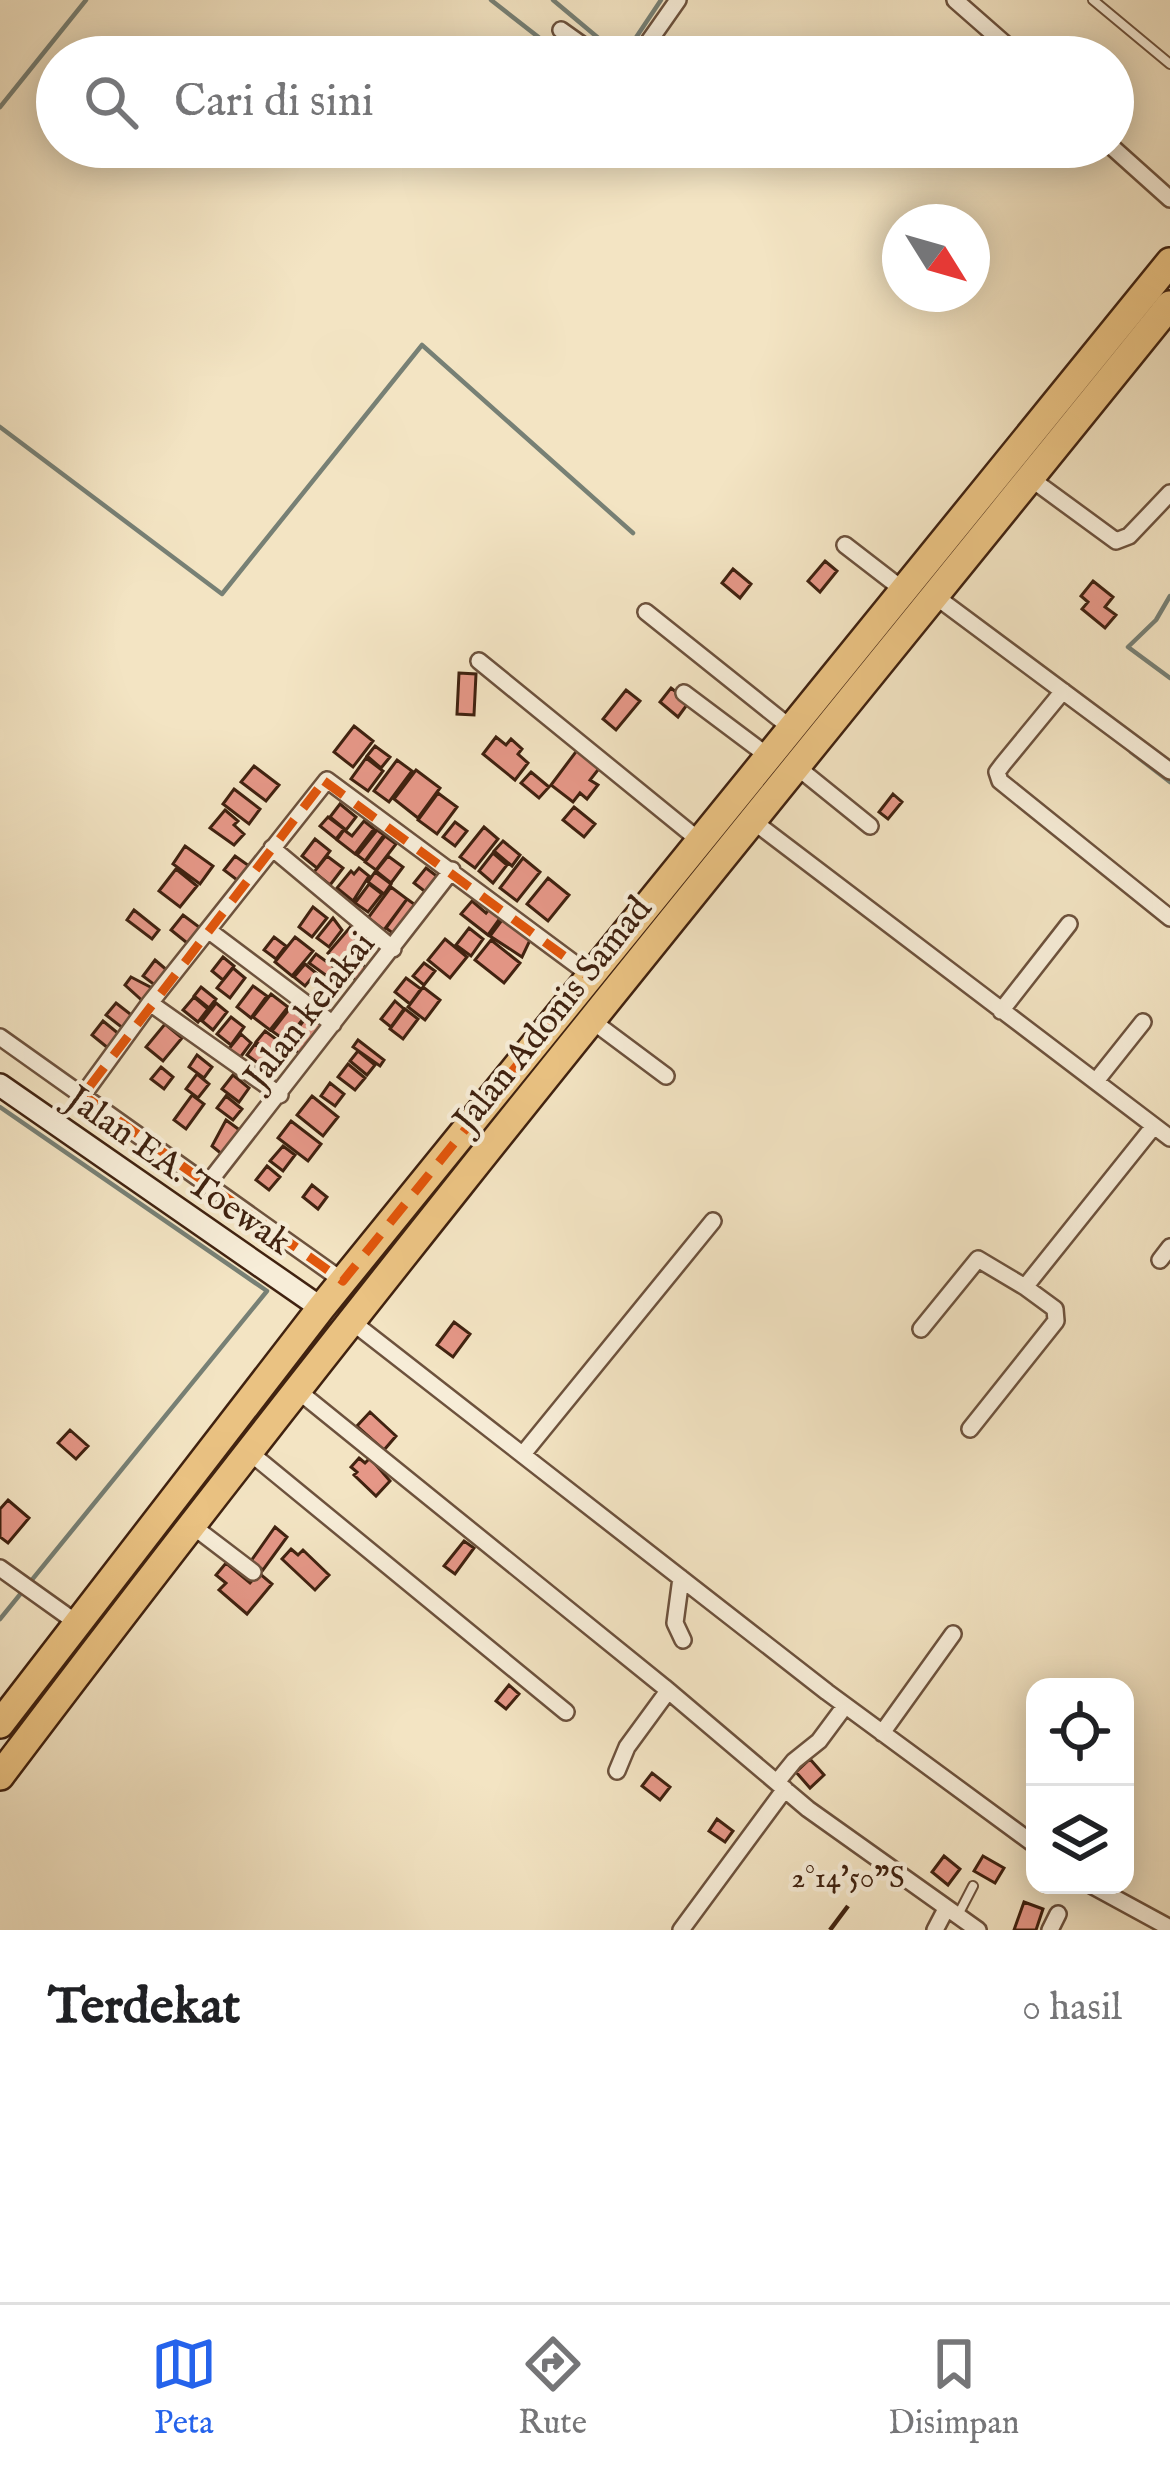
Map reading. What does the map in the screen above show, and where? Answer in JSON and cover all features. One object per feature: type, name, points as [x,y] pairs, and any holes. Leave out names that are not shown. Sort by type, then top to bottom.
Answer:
[{"type":"highway","points":[[0,1724],[583,970],[692,834],[769,757],[781,720],[902,589],[1170,262]]},
{"type":"highway","name":"Jalan Adonis Samad","points":[[0,1776],[218,1488],[591,1019],[1170,305]]},
{"type":"highway","points":[[195,1470],[218,1488]]},
{"type":"street","points":[[653,36],[678,0]]},
{"type":"street","points":[[955,0],[996,36]]},
{"type":"street","points":[[561,30],[569,36]]},
{"type":"street","points":[[1134,168],[1168,196]]},
{"type":"street","points":[[1030,478],[1116,541],[1129,536],[1170,493]]},
{"type":"street","points":[[848,548],[902,589]]},
{"type":"street","points":[[935,596],[1170,771]]},
{"type":"street","points":[[646,612],[781,720]]},
{"type":"street","points":[[479,661],[692,834]]},
{"type":"street","points":[[1063,691],[997,772],[1000,781],[1170,918]]},
{"type":"street","points":[[684,693],[769,757]]},
{"type":"street","points":[[797,767],[870,826]]},
{"type":"street","points":[[82,1095],[327,780],[583,970]]},
{"type":"street","points":[[753,820],[1170,1138]]},
{"type":"street","points":[[272,848],[393,950]]},
{"type":"street","name":"Jalan kelakai","points":[[209,1182],[452,870]]},
{"type":"street","points":[[1001,1011],[1069,924]]},
{"type":"street","points":[[208,930],[333,1024]]},
{"type":"street","points":[[150,1003],[280,1095]]},
{"type":"street","points":[[591,1019],[666,1076]]},
{"type":"street","points":[[1096,1081],[1143,1022]]},
{"type":"street","points":[[0,1037],[343,1281]]},
{"type":"street","name":"Jalan EA. Toewak","points":[[0,1085],[321,1308]]},
{"type":"street","points":[[1025,1288],[1154,1126]]},
{"type":"street","points":[[523,1454],[713,1221]]},
{"type":"street","points":[[921,1329],[978,1259],[1055,1309],[1056,1321],[970,1429]]},
{"type":"street","points":[[351,1321],[845,1706],[1026,1838]]},
{"type":"street","points":[[297,1390],[781,1786],[979,1930]]},
{"type":"street","points":[[248,1451],[566,1712]]},
{"type":"street","points":[[190,1524],[253,1572]]},
{"type":"street","points":[[7,1573],[76,1622]]},
{"type":"street","points":[[681,1578],[675,1623],[682,1640]]},
{"type":"street","points":[[882,1732],[953,1634]]},
{"type":"street","points":[[616,1772],[627,1747],[668,1690]]},
{"type":"street","points":[[681,1930],[794,1761],[819,1741],[845,1706]]},
{"type":"street","points":[[1108,1894],[1170,1928]]},
{"type":"street","points":[[935,1930],[951,1912]]},
{"type":"lane","points":[[1093,0],[1170,64]]},
{"type":"lane","points":[[951,1912],[974,1886]]},
{"type":"highlighted area","points":[[324,781],[590,975],[343,1281],[83,1095]]},
{"type":"building","points":[[825,561],[837,571],[820,592],[808,581]]},
{"type":"building","points":[[733,569],[751,584],[740,598],[722,583]]},
{"type":"building","points":[[1093,581],[1113,597],[1105,607],[1116,615],[1105,628],[1082,609],[1088,602],[1081,596]]},
{"type":"building","points":[[459,673],[476,674],[474,715],[457,714]]},
{"type":"building","points":[[671,688],[689,702],[678,717],[660,702]]},
{"type":"building","points":[[626,690],[640,701],[616,730],[603,719]]},
{"type":"building","points":[[354,726],[373,741],[353,767],[334,752]]},
{"type":"building","points":[[496,737],[506,745],[511,739],[522,749],[518,754],[528,763],[515,780],[483,754]]},
{"type":"building","points":[[375,746],[390,757],[381,768],[367,756]]},
{"type":"building","points":[[578,749],[601,766],[590,780],[598,785],[587,799],[580,793],[573,802],[551,785]]},
{"type":"building","points":[[366,758],[383,771],[368,791],[351,779]]},
{"type":"building","points":[[397,760],[412,771],[389,802],[374,791]]},
{"type":"building","points":[[254,766],[279,785],[266,801],[241,782]]},
{"type":"building","points":[[416,770],[440,788],[418,818],[394,799]]},
{"type":"building","points":[[531,772],[549,787],[539,798],[521,783]]},
{"type":"building","points":[[234,789],[260,809],[249,824],[223,804]]},
{"type":"building","points":[[438,793],[457,807],[437,834],[418,820]]},
{"type":"building","points":[[893,794],[902,802],[888,819],[879,812]]},
{"type":"building","points":[[340,804],[356,817],[346,830],[330,817]]},
{"type":"building","points":[[574,807],[595,824],[584,837],[563,820]]},
{"type":"building","points":[[225,810],[244,834],[234,845],[210,828]]},
{"type":"building","points":[[328,817],[344,829],[336,839],[320,826]]},
{"type":"building","points":[[364,821],[374,829],[355,854],[337,840],[344,830],[352,836]]},
{"type":"building","points":[[455,822],[467,831],[455,846],[443,837]]},
{"type":"building","points":[[484,827],[498,839],[475,868],[460,857]]},
{"type":"building","points":[[377,830],[384,835],[365,861],[357,855]]},
{"type":"building","points":[[385,836],[396,844],[376,870],[365,862]]},
{"type":"building","points":[[315,839],[330,851],[317,868],[302,856]]},
{"type":"building","points":[[503,841],[520,855],[512,866],[494,851]]},
{"type":"building","points":[[185,846],[213,866],[200,884],[173,864]]},
{"type":"building","points":[[493,853],[507,865],[493,883],[479,871]]},
{"type":"building","points":[[235,856],[252,868],[241,883],[224,870]]},
{"type":"building","points":[[327,856],[343,868],[330,885],[314,872]]},
{"type":"building","points":[[388,856],[403,867],[391,883],[376,871]]},
{"type":"building","points":[[523,858],[540,872],[517,901],[500,888]]},
{"type":"building","points":[[359,868],[369,876],[353,901],[337,888]]},
{"type":"building","points":[[426,868],[438,877],[427,893],[414,883]]},
{"type":"building","points":[[176,869],[197,886],[180,907],[159,891]]},
{"type":"building","points":[[375,872],[391,884],[384,894],[368,882]]},
{"type":"building","points":[[548,878],[569,895],[548,921],[527,904]]},
{"type":"building","points":[[369,884],[382,894],[368,912],[355,903]]},
{"type":"building","points":[[391,887],[407,899],[384,930],[368,918]]},
{"type":"building","points":[[407,899],[421,909],[399,938],[386,928]]},
{"type":"building","points":[[472,901],[486,913],[490,908],[501,917],[488,935],[461,914]]},
{"type":"building","points":[[313,907],[327,918],[312,937],[299,927]]},
{"type":"building","points":[[134,910],[159,930],[152,939],[127,920]]},
{"type":"building","points":[[183,915],[203,930],[191,946],[171,930]]},
{"type":"building","points":[[505,916],[532,936],[522,957],[490,936]]},
{"type":"building","points":[[333,918],[342,930],[329,947],[317,938]]},
{"type":"building","points":[[352,925],[359,930],[353,937],[359,942],[342,965],[328,953]]},
{"type":"building","points":[[469,928],[483,939],[471,956],[456,945]]},
{"type":"building","points":[[274,937],[286,946],[276,959],[264,950]]},
{"type":"building","points":[[295,937],[313,951],[292,976],[275,962]]},
{"type":"building","points":[[445,939],[467,957],[450,978],[428,960]]},
{"type":"building","points":[[491,940],[520,963],[504,983],[475,960]]},
{"type":"building","points":[[316,954],[334,967],[327,976],[309,963]]},
{"type":"building","points":[[351,956],[368,969],[358,982],[341,969]]},
{"type":"building","points":[[223,957],[234,966],[223,980],[212,971]]},
{"type":"building","points":[[155,960],[168,971],[156,986],[143,976]]},
{"type":"building","points":[[424,963],[435,971],[424,985],[413,976]]},
{"type":"building","points":[[305,964],[316,973],[305,986],[294,977]]},
{"type":"building","points":[[233,968],[245,978],[230,998],[217,988]]},
{"type":"building","points":[[131,977],[156,990],[146,1004],[125,985]]},
{"type":"building","points":[[406,978],[421,989],[410,1004],[395,992]]},
{"type":"building","points":[[253,986],[267,996],[251,1018],[237,1007]]},
{"type":"building","points":[[201,987],[216,999],[209,1008],[194,996]]},
{"type":"building","points":[[423,987],[440,1000],[425,1020],[408,1007]]},
{"type":"building","points":[[271,994],[288,1007],[270,1030],[253,1017]]},
{"type":"building","points":[[194,997],[208,1009],[198,1022],[183,1010]]},
{"type":"building","points":[[395,1001],[404,1009],[391,1027],[381,1019]]},
{"type":"building","points":[[116,1003],[134,1017],[124,1029],[106,1015]]},
{"type":"building","points":[[216,1003],[227,1012],[213,1030],[202,1021]]},
{"type":"building","points":[[290,1008],[303,1019],[286,1041],[272,1031]]},
{"type":"building","points":[[405,1009],[418,1019],[403,1039],[390,1029]]},
{"type":"building","points":[[309,1014],[323,1025],[300,1054],[286,1043]]},
{"type":"building","points":[[231,1017],[244,1027],[231,1045],[217,1034]]},
{"type":"building","points":[[103,1021],[119,1034],[108,1048],[92,1035]]},
{"type":"building","points":[[165,1024],[182,1038],[163,1061],[146,1047]]},
{"type":"building","points":[[265,1031],[280,1042],[271,1054],[256,1042]]},
{"type":"building","points":[[241,1034],[251,1043],[239,1059],[228,1050]]},
{"type":"building","points":[[358,1040],[384,1060],[380,1066],[353,1047]]},
{"type":"building","points":[[255,1044],[270,1055],[262,1066],[247,1055]]},
{"type":"building","points":[[358,1051],[375,1065],[367,1075],[350,1061]]},
{"type":"building","points":[[197,1055],[212,1067],[204,1078],[189,1067]]},
{"type":"building","points":[[348,1064],[365,1078],[355,1090],[338,1077]]},
{"type":"building","points":[[161,1067],[173,1077],[164,1089],[151,1079]]},
{"type":"building","points":[[197,1074],[209,1084],[198,1098],[186,1089]]},
{"type":"building","points":[[233,1075],[249,1088],[239,1102],[222,1089]]},
{"type":"building","points":[[330,1083],[344,1094],[335,1106],[321,1096]]},
{"type":"building","points":[[192,1095],[204,1104],[186,1129],[174,1120]]},
{"type":"building","points":[[226,1096],[242,1109],[233,1120],[217,1108]]},
{"type":"building","points":[[312,1096],[338,1117],[323,1136],[297,1115]]},
{"type":"building","points":[[226,1120],[245,1134],[223,1155],[212,1146]]},
{"type":"building","points":[[291,1121],[321,1144],[308,1161],[278,1138]]},
{"type":"building","points":[[283,1146],[295,1155],[283,1171],[270,1161]]},
{"type":"building","points":[[267,1166],[280,1177],[269,1190],[256,1180]]},
{"type":"building","points":[[312,1185],[327,1197],[318,1209],[303,1197]]},
{"type":"building","points":[[454,1322],[470,1334],[453,1357],[437,1345]]},
{"type":"building","points":[[370,1412],[396,1436],[384,1450],[357,1426]]},
{"type":"building","points":[[70,1430],[88,1446],[76,1459],[58,1443]]},
{"type":"building","points":[[359,1458],[365,1463],[370,1458],[390,1481],[376,1496],[354,1475],[357,1472],[351,1467]]},
{"type":"building","points":[[8,1500],[29,1518],[8,1543],[0,1537],[0,1509]]},
{"type":"building","points":[[275,1527],[287,1537],[263,1570],[251,1561]]},
{"type":"building","points":[[464,1541],[474,1548],[455,1574],[444,1566]]},
{"type":"building","points":[[291,1549],[298,1555],[303,1550],[329,1575],[315,1590],[282,1559]]},
{"type":"building","points":[[226,1563],[250,1583],[259,1573],[272,1584],[247,1614],[219,1590],[226,1583],[216,1575]]},
{"type":"building","points":[[509,1685],[519,1694],[506,1709],[496,1701]]},
{"type":"building","points":[[810,1759],[824,1775],[810,1788],[796,1772]]},
{"type":"building","points":[[652,1773],[670,1787],[660,1800],[642,1786]]},
{"type":"building","points":[[717,1819],[733,1831],[725,1842],[709,1831]]},
{"type":"building","points":[[944,1856],[960,1869],[948,1885],[932,1872]]},
{"type":"building","points":[[983,1856],[1004,1868],[995,1883],[974,1871]]},
{"type":"building","points":[[1024,1902],[1043,1909],[1036,1930],[1014,1930]]},
{"type":"waterway","points":[[57,36],[86,0]]},
{"type":"waterway","points":[[491,0],[537,36]]},
{"type":"waterway","points":[[553,0],[596,36]]},
{"type":"waterway","points":[[637,36],[661,0]]},
{"type":"waterway","points":[[0,107],[36,62]]},
{"type":"waterway","points":[[0,427],[222,594],[422,345],[633,533]]},
{"type":"waterway","points":[[1170,596],[1156,620],[1128,647],[1170,678]]},
{"type":"waterway","points":[[1131,752],[1170,782]]},
{"type":"waterway","points":[[0,1107],[267,1291],[0,1619]]}]
